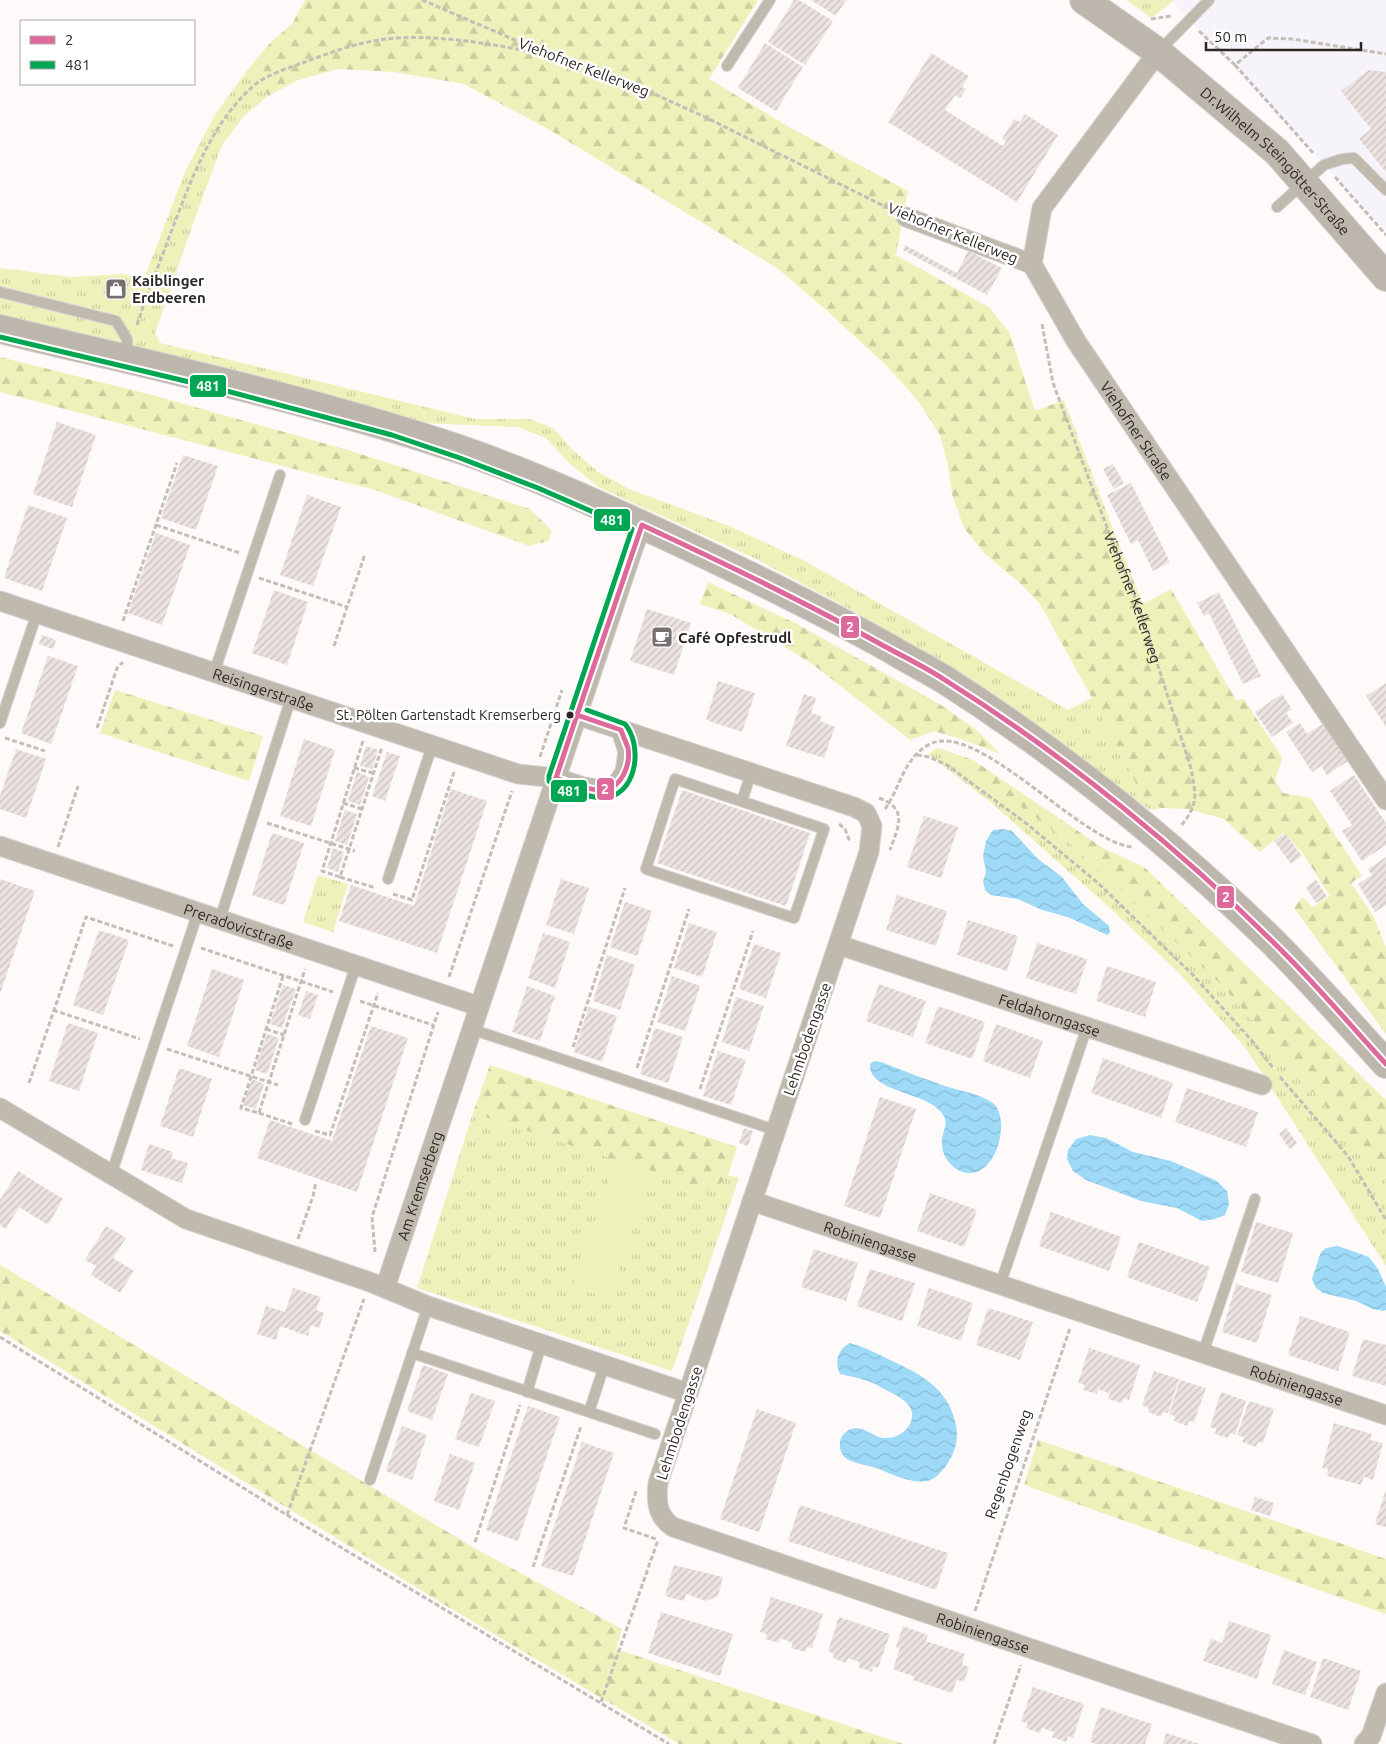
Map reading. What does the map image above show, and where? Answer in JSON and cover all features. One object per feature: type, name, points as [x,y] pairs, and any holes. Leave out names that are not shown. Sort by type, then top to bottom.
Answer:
[{"type":"main road","name":"Dr.Wilhelm Steingötter-Straße","points":[[1084,0],[1148,45],[1277,152],[1386,277]]},
{"type":"main road","points":[[0,329],[321,408],[463,451],[541,481],[642,525],[758,579],[850,627],[943,679],[1038,743],[1166,844],[1273,942],[1386,1064]]},
{"type":"street","points":[[1032,264],[1042,208],[1148,45]]},
{"type":"street","name":"Viehofner Kellerweg","points":[[906,217],[1032,264]]},
{"type":"street","name":"Viehofner Straße","points":[[1032,264],[1076,341],[1386,800]]},
{"type":"street","name":"Am Kremserberg","points":[[377,1285],[471,1029],[642,525]]},
{"type":"street","name":"Reisingerstraße","points":[[0,601],[432,746],[526,775],[556,778]]},
{"type":"street","points":[[577,715],[854,807],[866,813],[872,826]]},
{"type":"street","points":[[556,778],[584,787],[604,790],[617,784],[624,772],[628,752],[621,730]]},
{"type":"street","name":"Lehmbodengasse","points":[[662,1516],[656,1498],[658,1483],[775,1130],[839,945],[869,852],[872,826]]},
{"type":"street","name":"Preradovicstraße","points":[[0,846],[478,1006]]},
{"type":"street","name":"Feldahorngasse","points":[[839,945],[1262,1085]]},
{"type":"street","points":[[0,1108],[186,1220],[377,1285],[428,1306],[688,1393]]},
{"type":"street","name":"Robiniengasse","points":[[752,1202],[1386,1415]]},
{"type":"street","name":"Robiniengasse","points":[[662,1516],[673,1527],[1312,1744]]},
{"type":"street","points":[[1364,1744],[1371,1736],[1386,1693]]},
{"type":"lane","points":[[727,66],[770,0]]},
{"type":"lane","points":[[1148,45],[1187,20],[1209,0]]},
{"type":"lane","points":[[1277,207],[1324,165],[1354,158],[1386,190]]},
{"type":"lane","points":[[0,292],[116,321],[127,339],[127,359]]},
{"type":"lane","points":[[214,672],[280,475]]},
{"type":"lane","points":[[0,723],[37,613]]},
{"type":"lane","points":[[220,919],[291,698]]},
{"type":"lane","points":[[388,878],[432,746]]},
{"type":"lane","points":[[742,801],[751,773]]},
{"type":"lane","points":[[675,779],[742,801],[824,829],[794,918],[646,869],[675,779]]},
{"type":"lane","points":[[111,1175],[198,912]]},
{"type":"lane","points":[[306,1120],[356,965]]},
{"type":"lane","points":[[1000,1285],[1087,1027]]},
{"type":"lane","points":[[471,1029],[775,1130]]},
{"type":"lane","points":[[1203,1353],[1254,1199]]},
{"type":"lane","points":[[370,1480],[428,1306]]},
{"type":"lane","points":[[527,1392],[542,1345]]},
{"type":"lane","points":[[412,1353],[655,1434]]},
{"type":"lane","points":[[589,1412],[604,1366]]},
{"type":"path","name":"Viehofner Kellerweg","points":[[422,0],[550,55],[617,77],[705,117],[906,217]]},
{"type":"path","points":[[1148,45],[1151,18],[1182,15],[1235,65],[1386,235]]},
{"type":"path","points":[[137,326],[190,182],[210,140],[233,106],[252,86],[284,70],[324,55],[365,43],[396,38],[480,42],[550,55]]},
{"type":"path","points":[[1235,65],[1268,38],[1292,39],[1386,54]]},
{"type":"path","name":"Viehofner Kellerweg","points":[[1041,318],[1053,383],[1114,546],[1138,604],[1190,768],[1196,795],[1192,813],[1166,844]]},
{"type":"path","points":[[117,640],[176,463]]},
{"type":"path","points":[[156,525],[252,557]]},
{"type":"path","points":[[334,646],[365,554]]},
{"type":"path","points":[[247,574],[347,607]]},
{"type":"path","points":[[97,728],[117,668],[126,660]]},
{"type":"path","points":[[287,1515],[377,1285],[372,1217],[443,995],[526,775],[562,690]]},
{"type":"path","points":[[368,724],[322,871],[340,877],[387,730]]},
{"type":"path","points":[[0,736],[45,751]]},
{"type":"path","points":[[872,826],[890,802],[905,768],[929,744],[939,741],[964,745],[991,758],[1099,834],[1123,846],[1144,849],[1166,844]]},
{"type":"path","points":[[916,755],[929,757],[947,765],[1027,824],[1098,883],[1193,975],[1253,1042],[1290,1090],[1348,1156],[1386,1220]]},
{"type":"path","points":[[354,768],[373,774]]},
{"type":"path","points":[[58,848],[78,786]]},
{"type":"path","points":[[872,796],[890,802],[897,809],[900,821],[888,858]]},
{"type":"path","points":[[343,803],[362,810]]},
{"type":"path","points":[[252,818],[355,852]]},
{"type":"path","points":[[568,1061],[625,888]]},
{"type":"path","points":[[632,1082],[689,909]]},
{"type":"path","points":[[29,1082],[86,917],[177,948],[199,947],[433,1026]]},
{"type":"path","points":[[695,1104],[753,931]]},
{"type":"path","points":[[259,1113],[311,950]]},
{"type":"path","points":[[312,1130],[330,1136],[384,974]]},
{"type":"path","points":[[283,976],[241,1108],[294,1124]]},
{"type":"path","points":[[266,1029],[284,1034]]},
{"type":"path","points":[[292,1256],[316,1182]]},
{"type":"path","name":"Regenbogenweg","points":[[969,1628],[1075,1310]]},
{"type":"path","points":[[0,1337],[287,1515],[669,1744]]},
{"type":"path","points":[[475,1542],[522,1399],[527,1392]]},
{"type":"path","points":[[534,1567],[584,1419],[589,1412]]},
{"type":"path","points":[[601,1702],[662,1516]]},
{"type":"path","points":[[994,1744],[1026,1648]]},
{"type":"shaded area","points":[[1175,0],[1386,0],[1386,231],[1173,2]]},
{"type":"green space","points":[[305,0],[758,0],[709,79],[789,127],[908,191],[896,255],[990,308],[1009,332],[1035,411],[1064,400],[1143,604],[1171,589],[1236,700],[1244,699],[1282,758],[1275,781],[1283,793],[1311,798],[1362,876],[1351,883],[1373,916],[1386,947],[1386,1034],[1294,908],[1302,897],[1313,907],[1330,896],[1304,855],[1284,832],[1260,852],[1224,819],[1187,809],[1161,808],[1143,797],[1092,698],[1040,604],[1021,584],[985,554],[964,528],[952,494],[948,465],[940,435],[919,402],[887,366],[777,268],[548,129],[464,84],[394,72],[338,69],[298,80],[268,96],[249,68],[270,43],[292,24]]},
{"type":"green space","points":[[1127,0],[1175,0],[1151,18]]},
{"type":"green space","points":[[249,68],[268,96],[243,117],[222,145],[155,333],[160,343],[475,419],[529,419],[553,428],[573,450],[598,472],[629,489],[729,526],[801,559],[1068,710],[1092,698],[1143,797],[1161,808],[1150,810],[1046,735],[948,669],[857,613],[754,558],[598,487],[567,461],[546,438],[518,427],[424,423],[324,395],[0,318],[0,268],[71,277],[123,274],[144,279],[185,172],[216,113]]},
{"type":"green space","points":[[0,357],[152,395],[348,450],[530,509],[552,531],[548,541],[529,546],[375,490],[0,392]]},
{"type":"green space","points":[[708,582],[795,623],[941,705],[974,728],[1001,754],[933,731],[910,740],[811,663],[730,614],[700,604]]},
{"type":"green space","points":[[115,690],[263,736],[249,781],[100,733]]},
{"type":"green space","points":[[938,748],[1063,837],[1223,986],[1386,1178],[1386,1266],[1245,1047],[1181,975],[1112,910],[994,805],[928,754]]},
{"type":"green space","points":[[938,748],[973,760],[1103,848],[1144,867],[1386,1100],[1386,1178],[1223,986],[1063,837]]},
{"type":"green space","points":[[318,875],[348,884],[333,932],[303,922]]},
{"type":"green space","points":[[490,1065],[737,1147],[728,1175],[713,1192],[473,1113]]},
{"type":"green space","points":[[473,1113],[713,1191],[728,1175],[739,1178],[672,1371],[417,1288]]},
{"type":"green space","points":[[616,1159],[652,1171],[609,1299],[573,1286]]},
{"type":"green space","points":[[0,1265],[471,1546],[622,1629],[616,1649],[903,1744],[679,1744],[440,1602],[0,1331]]},
{"type":"green space","points":[[1038,1440],[1386,1559],[1386,1614],[1024,1485]]},
{"type":"water","points":[[1003,829],[1012,831],[1038,859],[1062,877],[1083,904],[1109,926],[1110,933],[1107,935],[1068,917],[1042,910],[1018,899],[991,895],[985,890],[983,881],[986,872],[983,856],[986,841],[993,830]]},
{"type":"water","points":[[874,1061],[977,1095],[995,1105],[1001,1125],[997,1149],[991,1160],[974,1173],[963,1172],[951,1165],[945,1157],[942,1148],[945,1118],[930,1103],[886,1086],[878,1080],[872,1073],[870,1064]]},
{"type":"water","points":[[1090,1135],[1106,1138],[1133,1152],[1171,1161],[1217,1181],[1227,1191],[1229,1204],[1225,1215],[1202,1221],[1177,1208],[1141,1201],[1086,1180],[1073,1171],[1067,1159],[1068,1150],[1076,1139]]},
{"type":"water","points":[[1338,1246],[1369,1257],[1378,1269],[1386,1287],[1386,1310],[1373,1309],[1356,1301],[1323,1293],[1316,1288],[1312,1279],[1321,1252],[1326,1248]]},
{"type":"water","points":[[850,1343],[874,1352],[921,1376],[939,1391],[946,1401],[956,1425],[957,1439],[950,1459],[937,1476],[923,1481],[907,1480],[876,1468],[850,1461],[842,1454],[840,1441],[843,1434],[849,1430],[860,1428],[879,1437],[893,1437],[907,1429],[912,1415],[908,1405],[893,1394],[868,1381],[840,1374],[837,1365],[838,1356]]},
{"type":"building","points":[[794,0],[799,0],[833,21],[805,65],[768,42]]},
{"type":"building","points":[[811,0],[846,0],[836,16]]},
{"type":"building","points":[[765,43],[803,67],[776,111],[738,88]]},
{"type":"building","points":[[931,53],[969,76],[962,87],[966,89],[960,98],[955,95],[945,110],[1003,146],[1006,141],[1002,139],[1014,119],[1020,122],[1025,114],[1058,135],[1017,202],[888,122]]},
{"type":"building","points":[[1369,70],[1386,72],[1386,172],[1359,139],[1371,129],[1341,91]]},
{"type":"building","points":[[905,245],[957,273],[968,251],[1002,268],[987,295],[903,250]]},
{"type":"building","name":"Kaiblinger Erdbeeren","points":[[108,277],[129,283],[124,300],[103,294]]},
{"type":"building","points":[[57,422],[96,435],[72,507],[33,494]]},
{"type":"building","points":[[183,455],[218,466],[196,530],[161,518]]},
{"type":"building","points":[[1113,464],[1124,483],[1114,489],[1103,469]]},
{"type":"building","points":[[1131,483],[1170,562],[1153,571],[1138,540],[1131,544],[1107,495]]},
{"type":"building","points":[[307,495],[341,507],[313,586],[280,575]]},
{"type":"building","points":[[28,505],[67,518],[42,591],[4,578]]},
{"type":"building","points":[[156,533],[190,545],[162,625],[128,613]]},
{"type":"building","points":[[274,590],[308,602],[287,665],[252,653]]},
{"type":"building","points":[[1219,592],[1261,676],[1243,684],[1209,613],[1204,616],[1197,603]]},
{"type":"building","name":"Café Opfestrudl","points":[[647,609],[691,623],[674,675],[630,661]]},
{"type":"building","points":[[42,635],[56,640],[53,649],[39,644]]},
{"type":"building","points":[[48,656],[78,666],[51,744],[21,733]]},
{"type":"building","points":[[718,681],[755,693],[742,732],[706,720]]},
{"type":"building","points":[[1386,683],[1386,727],[1366,696]]},
{"type":"building","points":[[804,694],[816,698],[811,713],[821,716],[820,721],[835,727],[824,758],[786,746]]},
{"type":"building","points":[[1282,694],[1292,709],[1286,713],[1293,723],[1272,737],[1255,712]]},
{"type":"building","points":[[1300,723],[1307,734],[1324,723],[1348,761],[1327,775],[1321,766],[1312,772],[1286,732]]},
{"type":"building","points":[[304,739],[335,750],[311,826],[280,816]]},
{"type":"building","points":[[366,746],[378,750],[372,769],[360,766]]},
{"type":"building","points":[[16,749],[46,759],[26,818],[0,809],[0,796]]},
{"type":"building","points":[[387,752],[400,756],[385,801],[372,796]]},
{"type":"building","points":[[357,772],[369,777],[360,805],[348,801]]},
{"type":"building","points":[[1354,775],[1386,823],[1386,845],[1362,861],[1342,831],[1352,825],[1330,791]]},
{"type":"building","points":[[451,789],[487,801],[437,953],[339,921],[351,885],[414,906]]},
{"type":"building","points":[[682,790],[810,833],[786,906],[657,863]]},
{"type":"building","points":[[345,810],[357,814],[347,845],[335,841]]},
{"type":"building","points":[[924,816],[958,827],[941,878],[907,867]]},
{"type":"building","points":[[272,833],[304,843],[284,905],[252,895]]},
{"type":"building","points":[[1285,833],[1302,856],[1291,864],[1274,841]]},
{"type":"building","points":[[333,848],[344,852],[338,872],[327,868]]},
{"type":"building","points":[[1386,857],[1386,905],[1375,912],[1358,884],[1372,875],[1368,869]]},
{"type":"building","points":[[0,879],[35,891],[0,994]]},
{"type":"building","points":[[561,879],[589,888],[574,934],[546,925]]},
{"type":"building","points":[[1316,880],[1327,897],[1316,903],[1306,887]]},
{"type":"building","points":[[897,895],[947,911],[936,946],[886,930]]},
{"type":"building","points":[[625,902],[652,911],[637,956],[610,947]]},
{"type":"building","points":[[968,920],[1018,936],[1007,971],[957,955]]},
{"type":"building","points":[[689,923],[717,932],[702,977],[674,968]]},
{"type":"building","points":[[99,930],[129,940],[103,1015],[73,1005]]},
{"type":"building","points":[[543,933],[570,942],[555,988],[528,978]]},
{"type":"building","points":[[1037,943],[1087,959],[1076,994],[1026,978]]},
{"type":"building","points":[[754,944],[781,953],[766,998],[739,989]]},
{"type":"building","points":[[607,955],[635,965],[620,1010],[593,1001]]},
{"type":"building","points":[[1107,966],[1156,982],[1145,1017],[1096,1001]]},
{"type":"building","points":[[212,969],[244,980],[219,1057],[187,1046]]},
{"type":"building","points":[[672,976],[700,986],[685,1031],[657,1022]]},
{"type":"building","points":[[879,984],[926,1001],[913,1037],[866,1021]]},
{"type":"building","points":[[283,985],[296,989],[282,1028],[270,1024]]},
{"type":"building","points":[[527,986],[555,996],[540,1041],[512,1032]]},
{"type":"building","points":[[306,991],[318,995],[310,1019],[298,1015]]},
{"type":"building","points":[[736,997],[764,1006],[749,1051],[722,1042]]},
{"type":"building","points":[[938,1006],[985,1022],[972,1059],[925,1043]]},
{"type":"building","points":[[589,1007],[617,1016],[602,1062],[574,1052]]},
{"type":"building","points":[[68,1023],[98,1033],[79,1091],[49,1081]]},
{"type":"building","points":[[996,1024],[1043,1041],[1030,1078],[983,1061]]},
{"type":"building","points":[[371,1026],[408,1038],[357,1192],[257,1158],[270,1120],[332,1141]]},
{"type":"building","points":[[655,1028],[683,1037],[668,1083],[640,1074]]},
{"type":"building","points":[[267,1034],[279,1038],[267,1074],[255,1070]]},
{"type":"building","points":[[718,1051],[746,1060],[731,1105],[703,1096]]},
{"type":"building","points":[[1103,1058],[1173,1083],[1161,1118],[1091,1093]]},
{"type":"building","points":[[179,1068],[212,1079],[193,1137],[160,1126]]},
{"type":"building","points":[[252,1079],[264,1084],[256,1109],[243,1105]]},
{"type":"building","points":[[1187,1088],[1258,1112],[1246,1147],[1175,1122]]},
{"type":"building","points":[[880,1097],[916,1109],[880,1218],[844,1206]]},
{"type":"building","points":[[744,1128],[753,1131],[748,1146],[739,1143]]},
{"type":"building","points":[[1286,1128],[1297,1143],[1290,1149],[1279,1134]]},
{"type":"building","points":[[149,1144],[173,1152],[171,1158],[188,1163],[182,1183],[141,1170]]},
{"type":"building","points":[[18,1171],[63,1199],[48,1225],[19,1207],[6,1229],[0,1225],[0,1200]]},
{"type":"building","points":[[930,1193],[977,1210],[964,1247],[917,1231]]},
{"type":"building","points":[[1051,1212],[1121,1237],[1109,1271],[1039,1246]]},
{"type":"building","points":[[1256,1222],[1293,1233],[1278,1283],[1241,1272]]},
{"type":"building","points":[[106,1226],[126,1238],[113,1258],[134,1271],[120,1293],[91,1275],[96,1266],[85,1260]]},
{"type":"building","points":[[1139,1242],[1210,1267],[1197,1302],[1127,1277]]},
{"type":"building","points":[[814,1249],[858,1263],[846,1301],[801,1287]]},
{"type":"building","points":[[870,1269],[915,1283],[902,1321],[857,1306]]},
{"type":"building","points":[[1236,1284],[1272,1295],[1257,1343],[1222,1332]]},
{"type":"building","points":[[293,1288],[321,1297],[316,1310],[324,1313],[319,1328],[311,1325],[308,1336],[280,1326],[276,1340],[257,1334],[266,1306],[285,1312]]},
{"type":"building","points":[[929,1288],[973,1303],[961,1341],[917,1326]]},
{"type":"building","points":[[988,1308],[1033,1322],[1020,1360],[976,1345]]},
{"type":"building","points":[[1300,1316],[1350,1332],[1338,1371],[1288,1355]]},
{"type":"building","points":[[1363,1339],[1386,1345],[1386,1386],[1352,1376]]},
{"type":"building","points":[[1089,1348],[1140,1365],[1129,1400],[1124,1398],[1122,1403],[1108,1399],[1110,1394],[1098,1389],[1097,1394],[1083,1390],[1085,1385],[1078,1383]]},
{"type":"building","points":[[423,1365],[448,1374],[432,1420],[407,1411]]},
{"type":"building","points":[[1154,1371],[1179,1379],[1168,1413],[1163,1412],[1161,1417],[1148,1412],[1149,1408],[1142,1405]]},
{"type":"building","points":[[1180,1380],[1206,1388],[1194,1422],[1189,1421],[1187,1426],[1174,1421],[1175,1416],[1169,1414]]},
{"type":"building","points":[[1221,1392],[1246,1401],[1235,1435],[1230,1433],[1228,1438],[1215,1434],[1216,1429],[1210,1427]]},
{"type":"building","points":[[471,1393],[495,1401],[479,1447],[455,1439]]},
{"type":"building","points":[[1249,1401],[1274,1409],[1263,1443],[1258,1442],[1256,1447],[1242,1442],[1244,1437],[1237,1435]]},
{"type":"building","points":[[528,1406],[560,1417],[518,1541],[486,1530]]},
{"type":"building","points":[[757,1409],[796,1423],[759,1532],[720,1519]]},
{"type":"building","points":[[1334,1423],[1372,1434],[1370,1440],[1383,1443],[1373,1480],[1364,1477],[1361,1485],[1327,1476],[1328,1469],[1322,1468]]},
{"type":"building","points":[[402,1426],[427,1435],[412,1480],[386,1471]]},
{"type":"building","points":[[582,1442],[614,1453],[573,1576],[541,1566]]},
{"type":"building","points":[[450,1454],[475,1463],[459,1510],[434,1501]]},
{"type":"building","points":[[1386,1489],[1386,1527],[1375,1524]]},
{"type":"building","points":[[1255,1497],[1274,1503],[1270,1516],[1251,1510]]},
{"type":"building","points":[[800,1505],[948,1553],[936,1590],[788,1541]]},
{"type":"building","points":[[674,1565],[723,1577],[718,1596],[706,1601],[686,1594],[684,1601],[665,1596]]},
{"type":"building","points":[[771,1597],[823,1614],[812,1648],[807,1647],[805,1652],[791,1648],[793,1643],[780,1638],[779,1643],[765,1639],[767,1634],[760,1632]]},
{"type":"building","points":[[661,1612],[733,1634],[720,1676],[648,1653]]},
{"type":"building","points":[[839,1617],[890,1634],[878,1668],[873,1666],[872,1672],[858,1667],[860,1662],[848,1658],[846,1663],[833,1658],[834,1654],[828,1651]]},
{"type":"building","points":[[1229,1621],[1271,1635],[1257,1679],[1203,1661],[1211,1639],[1222,1643]]},
{"type":"building","points":[[903,1626],[928,1635],[926,1641],[965,1654],[962,1664],[969,1667],[964,1682],[957,1680],[952,1693],[913,1680],[915,1677],[893,1669],[900,1648],[896,1647]]},
{"type":"building","points":[[1284,1650],[1317,1662],[1305,1695],[1272,1684]]},
{"type":"building","points":[[1323,1658],[1361,1671],[1348,1710],[1310,1697]]},
{"type":"building","points":[[1033,1687],[1084,1704],[1073,1738],[1068,1736],[1066,1742],[1052,1737],[1054,1732],[1042,1728],[1040,1733],[1026,1728],[1028,1724],[1021,1721]]},
{"type":"building","points":[[1101,1707],[1152,1724],[1145,1744],[1096,1744],[1090,1742]]},
{"type":"building","points":[[1166,1733],[1200,1744],[1163,1744]]},
{"type":"transit line","name":"481","points":[[0,337],[223,390],[392,435],[460,458],[538,488],[632,529],[571,711]]},
{"type":"transit line","name":"2","points":[[642,525],[794,598],[922,666],[990,709],[1035,741],[1123,808],[1207,879],[1298,967],[1386,1064]]},
{"type":"transit line","name":"2","points":[[577,715],[642,525]]},
{"type":"transit line","name":"481","points":[[570,714],[549,781],[557,787],[568,790],[596,797],[609,797],[619,793],[631,776],[634,765],[634,743],[625,724],[587,710]]},
{"type":"transit line","name":"2","points":[[577,715],[621,730],[628,748],[628,762],[619,781],[608,789],[590,789],[556,778],[577,715]]},
{"type":"place","name":"Kaiblinger Erdbeeren","points":[[116,289]]},
{"type":"place","name":"Café Opfestrudl","points":[[662,637]]},
{"type":"place","name":"St. Pölten Gartenstadt Kremserberg","points":[[570,715]]}]
